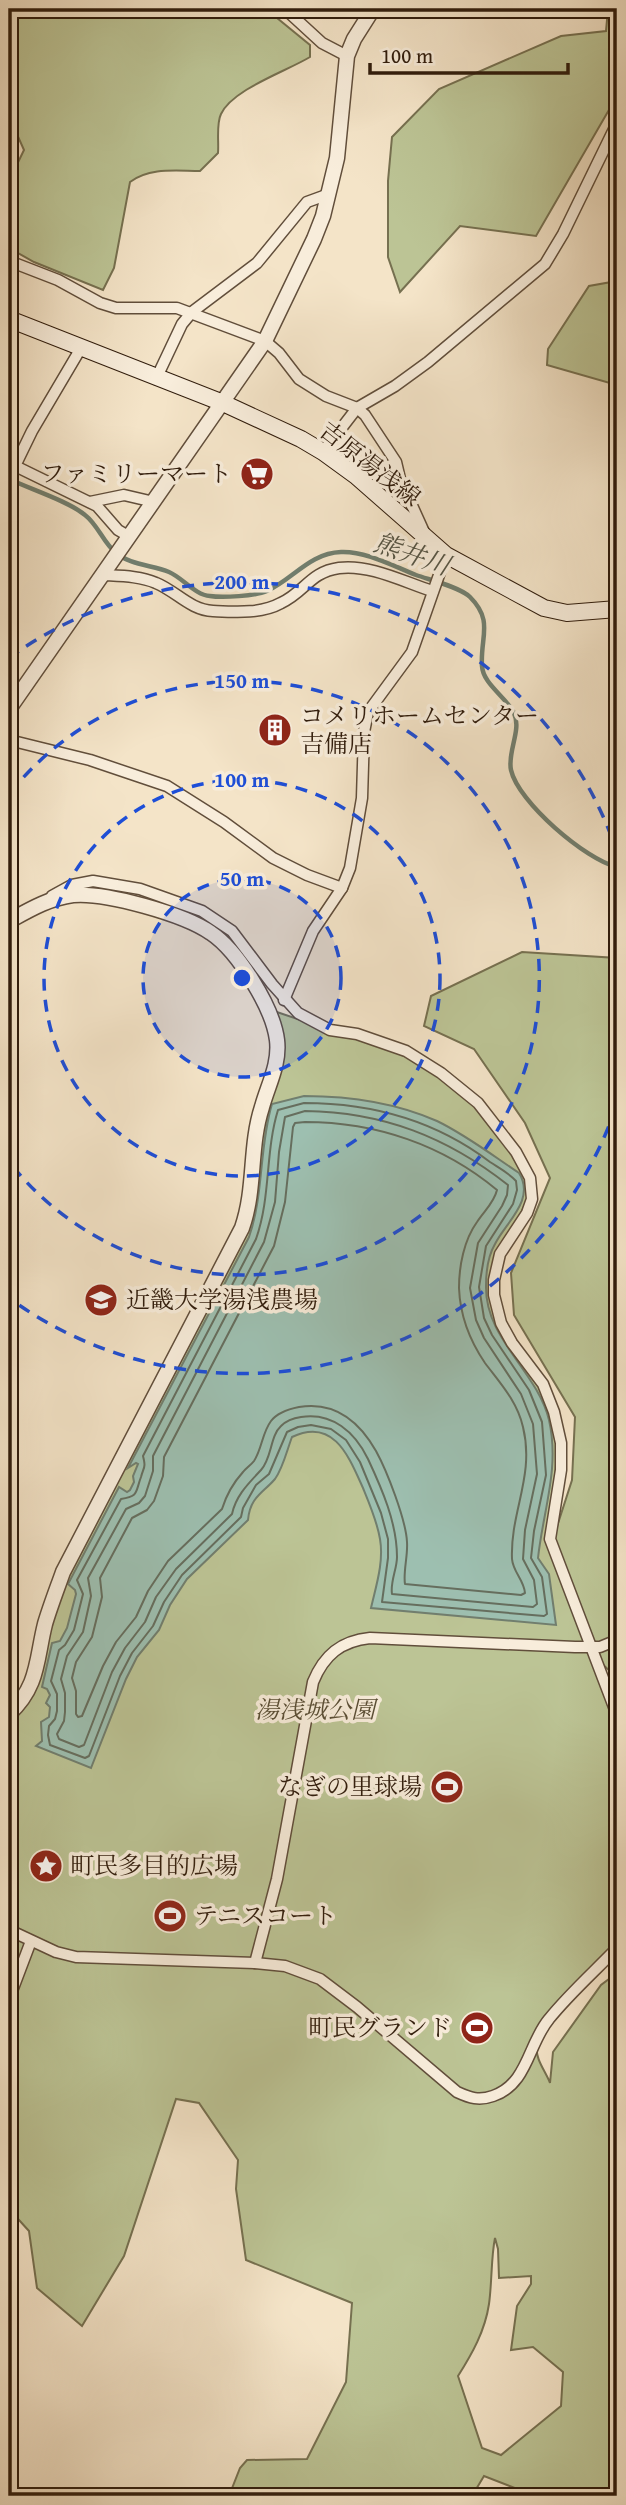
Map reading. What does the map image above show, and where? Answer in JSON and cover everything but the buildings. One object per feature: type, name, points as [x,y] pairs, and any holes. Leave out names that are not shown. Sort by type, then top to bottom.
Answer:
[{"type":"main road","name":"吉原湯浅線","points":[[9,318],[277,427],[323,452],[356,476],[446,555],[544,608],[567,613],[617,609]]},
{"type":"street","points":[[285,9],[322,43],[347,56]]},
{"type":"street","points":[[9,709],[265,341],[314,239],[329,194],[342,127],[347,56],[361,25],[373,9]]},
{"type":"street","points":[[323,452],[357,408],[395,386],[428,362],[545,264],[563,234],[617,123]]},
{"type":"street","points":[[156,379],[183,324],[192,312],[257,263],[307,202],[329,194]]},
{"type":"street","points":[[9,261],[116,308],[177,308],[265,341],[279,353],[299,379],[326,396],[357,408],[386,443],[426,538]]},
{"type":"street","points":[[81,348],[12,465],[90,502],[104,512],[127,540]]},
{"type":"street","points":[[90,502],[124,495],[154,502]]},
{"type":"street","points":[[284,1000],[313,931],[342,888],[349,868],[362,798],[364,732],[368,712],[412,652],[446,555]]},
{"type":"street","points":[[108,569],[154,582],[190,604],[210,611],[255,611],[269,608],[293,596],[318,573],[341,568],[373,572],[432,592]]},
{"type":"street","points":[[9,740],[90,760],[167,786],[224,822],[273,858],[342,888]]},
{"type":"street","points":[[9,921],[72,885],[93,881],[140,889],[202,911],[232,932],[284,1000],[298,1013],[330,1030],[357,1034],[405,1051],[441,1073],[478,1103],[499,1128],[530,1178],[532,1199],[527,1213],[500,1254],[494,1280],[494,1295],[501,1323],[512,1343],[543,1384],[556,1419],[561,1443],[561,1470],[550,1539],[617,1715]]},
{"type":"street","points":[[9,1714],[33,1682],[46,1624],[63,1572],[242,1228],[251,1198],[256,1127],[278,1055],[274,1025],[268,1009],[239,963],[213,934],[184,920],[108,897],[72,895],[39,905]]},
{"type":"street","points":[[255,1963],[276,1880],[313,1682],[318,1668],[330,1654],[350,1641],[370,1638],[590,1647],[607,1645],[617,1640]]},
{"type":"street","points":[[9,1930],[56,1952],[76,1957],[285,1966],[320,1979],[350,2001],[457,2092],[477,2099],[509,2089],[548,2020],[617,1948]]},
{"type":"street","points":[[9,1999],[31,1941]]},
{"type":"green space","points":[[18,9],[266,9],[310,45],[310,57],[248,89],[227,105],[219,123],[218,153],[200,171],[155,172],[130,182],[114,268],[103,290],[34,262],[9,248],[9,181],[24,150],[9,123],[9,28]]},
{"type":"green space","points":[[608,9],[617,9],[617,96],[536,236],[460,226],[400,292],[388,257],[388,181],[392,137],[439,89],[561,36],[606,31]]},
{"type":"green space","points":[[617,281],[617,420],[610,383],[547,365],[548,349],[589,286]]},
{"type":"green space","name":"湯浅城公園","points":[[522,952],[617,958],[617,1678],[596,1658],[617,1715],[617,1948],[559,2008],[541,2035],[537,2052],[550,2083],[553,2052],[601,1985],[617,1973],[617,2496],[522,2496],[520,2490],[484,2476],[472,2496],[229,2496],[240,2468],[247,2460],[307,2459],[346,2382],[352,2303],[246,2260],[236,2189],[238,2160],[199,2103],[176,2099],[124,2256],[82,2326],[37,2288],[29,2231],[9,2209],[9,1714],[17,1706],[54,1598],[242,1228],[274,1071],[268,1009],[330,1030],[357,1034],[441,1073],[499,1128],[532,1189],[497,1266],[501,1323],[535,1370],[558,1426],[552,1542],[572,1480],[575,1417],[514,1315],[511,1273],[550,1178],[525,1123],[474,1049],[424,1026],[431,996]],"holes":[[[495,2238],[499,2278],[531,2276],[531,2284],[517,2306],[511,2350],[533,2347],[563,2372],[561,2406],[501,2455],[482,2448],[458,2376],[477,2342],[487,2314]]]},
{"type":"water","points":[[304,1096],[372,1102],[421,1115],[458,1133],[519,1173],[523,1183],[522,1202],[493,1249],[488,1264],[486,1286],[488,1305],[494,1322],[543,1402],[549,1420],[552,1472],[538,1558],[549,1574],[556,1625],[371,1608],[381,1556],[380,1539],[373,1513],[352,1464],[338,1443],[319,1432],[307,1432],[292,1437],[278,1475],[254,1501],[248,1520],[187,1579],[170,1605],[159,1630],[137,1657],[126,1679],[91,1768],[36,1746],[42,1741],[41,1722],[49,1717],[50,1707],[46,1703],[50,1695],[47,1689],[42,1687],[52,1643],[60,1641],[67,1628],[76,1594],[68,1584],[119,1487],[127,1492],[130,1490],[138,1464],[128,1468],[249,1237],[257,1204],[272,1104]]},
{"type":"waterway","name":"熊井川","points":[[9,479],[78,510],[90,519],[111,548],[121,556],[169,572],[205,595],[230,597],[262,593],[320,557],[341,552],[370,556],[465,593],[477,606],[484,622],[483,673],[510,707],[516,720],[510,763],[516,783],[526,798],[555,828],[588,853],[617,867]]},
{"type":"place","name":"ファミリーマート","points":[[257,474]]},
{"type":"place","name":"コメリホームセンター 吉備店","points":[[275,730]]},
{"type":"place","name":"近畿大学湯浅農場","points":[[101,1300]]},
{"type":"place","name":"なぎの里球場","points":[[447,1787]]},
{"type":"place","name":"町民多目的広場","points":[[46,1866]]},
{"type":"place","name":"テニスコート","points":[[170,1916]]},
{"type":"place","name":"町民グランド","points":[[477,2028]]}]
